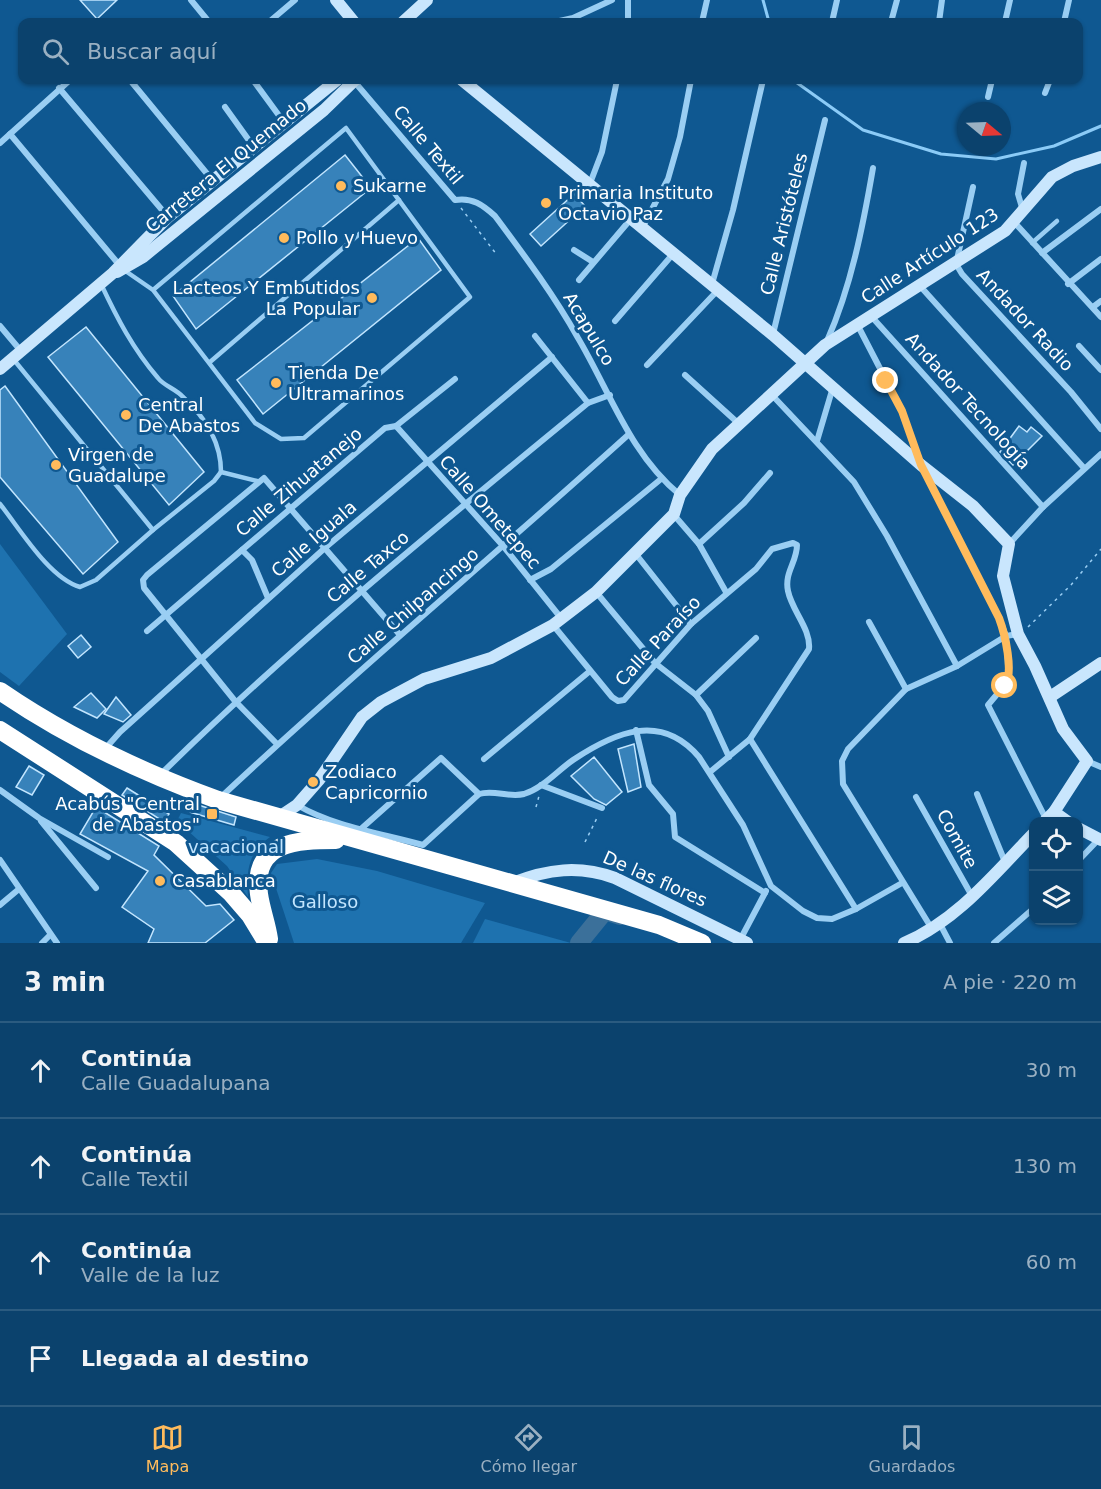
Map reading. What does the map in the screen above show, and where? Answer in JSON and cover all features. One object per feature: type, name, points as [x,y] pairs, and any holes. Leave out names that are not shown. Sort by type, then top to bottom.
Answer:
[{"type":"highway","points":[[0,691],[47,723],[158,777],[218,800],[279,817],[359,834],[509,885],[658,925],[702,943]]},
{"type":"highway","points":[[0,730],[176,843],[231,893],[250,915],[269,943]]},
{"type":"highway","points":[[269,943],[259,893],[260,875],[266,858],[288,842],[359,834]]},
{"type":"street","points":[[191,0],[206,18]]},
{"type":"street","points":[[274,18],[295,0]]},
{"type":"street","points":[[336,0],[351,18]]},
{"type":"street","points":[[407,18],[426,0]]},
{"type":"street","points":[[573,18],[612,0]]},
{"type":"street","points":[[628,0],[628,18]]},
{"type":"street","points":[[703,18],[706,0]]},
{"type":"street","points":[[833,18],[837,0]]},
{"type":"street","points":[[892,18],[897,0]]},
{"type":"street","points":[[940,18],[942,0]]},
{"type":"street","points":[[1006,18],[1010,0]]},
{"type":"street","points":[[1065,18],[1069,0]]},
{"type":"street","points":[[0,143],[64,84]]},
{"type":"street","points":[[133,84],[213,181]]},
{"type":"street","points":[[256,84],[284,121]]},
{"type":"street","name":"Carretera El Quemado","points":[[119,269],[168,217],[332,84]]},
{"type":"street","name":"Carretera El Quemado","points":[[0,369],[119,269],[189,220],[349,84]]},
{"type":"street","name":"Calle Textil","points":[[357,84],[455,200]]},
{"type":"street","points":[[467,84],[589,187],[773,335],[803,364],[833,387],[921,465],[973,506],[1009,544]]},
{"type":"street","points":[[589,187],[602,152],[616,84]]},
{"type":"street","points":[[641,229],[668,179],[680,137],[690,84]]},
{"type":"street","points":[[647,365],[715,287],[762,84]]},
{"type":"street","points":[[988,98],[991,84]]},
{"type":"street","points":[[1045,93],[1048,84]]},
{"type":"street","points":[[59,88],[168,217]]},
{"type":"street","points":[[225,107],[253,146]]},
{"type":"street","name":"Calle Aristóteles","points":[[773,335],[825,120]]},
{"type":"street","points":[[10,134],[119,269]]},
{"type":"street","name":"Calle Artículo 123","points":[[674,514],[680,495],[712,449],[770,393],[825,345],[956,264],[1015,223],[1052,177],[1073,166],[1101,157]]},
{"type":"street","points":[[1023,211],[1018,194],[1024,163]]},
{"type":"street","points":[[825,345],[836,321],[863,225],[873,168]]},
{"type":"street","name":"Andador Radio","points":[[973,187],[956,264],[962,274],[1071,392],[1101,429]]},
{"type":"street","name":"Acapulco","points":[[455,200],[466,198],[495,216],[560,308],[610,395],[628,435],[661,479],[680,495]]},
{"type":"street","points":[[1042,253],[1101,209]]},
{"type":"street","points":[[579,280],[630,220]]},
{"type":"street","points":[[1015,223],[1068,284],[1101,317]]},
{"type":"street","points":[[574,250],[593,262]]},
{"type":"street","points":[[615,321],[673,254]]},
{"type":"street","points":[[1068,284],[1101,259]]},
{"type":"street","points":[[920,286],[1084,468]]},
{"type":"street","points":[[1093,307],[1101,301]]},
{"type":"street","name":"Andador Tecnología","points":[[871,316],[1043,507]]},
{"type":"street","points":[[858,324],[902,411],[921,465],[1012,635],[1050,697],[1063,729],[1087,761],[1101,767]]},
{"type":"street","points":[[0,326],[17,355]]},
{"type":"street","points":[[535,336],[588,403]]},
{"type":"street","points":[[1079,346],[1101,370]]},
{"type":"street","name":"Calle Iguala","points":[[103,751],[120,732],[326,547],[552,357]]},
{"type":"street","points":[[685,375],[738,423]]},
{"type":"street","name":"Calle Zihuatanejo","points":[[147,631],[385,428],[396,426],[455,379]]},
{"type":"street","points":[[817,441],[833,387]]},
{"type":"street","points":[[770,393],[854,483],[887,536],[957,666]]},
{"type":"street","name":"Calle Taxco","points":[[158,777],[235,701],[464,505],[588,403],[610,395]]},
{"type":"street","name":"Calle Ometepec","points":[[396,426],[504,548],[530,580],[557,622]]},
{"type":"street","name":"Calle Chilpancingo","points":[[218,800],[277,744],[400,635],[504,548],[628,435]]},
{"type":"street","points":[[1047,817],[988,705],[1009,680],[1012,635],[1003,576],[1009,544],[1043,507],[1101,454]]},
{"type":"street","points":[[699,544],[744,503],[770,473]]},
{"type":"street","points":[[530,580],[551,569],[661,479]]},
{"type":"street","points":[[277,744],[235,701],[200,660],[144,588],[143,580],[260,480],[326,547],[400,635]]},
{"type":"street","points":[[279,817],[297,805],[319,780],[362,717],[381,702],[424,679],[491,658],[557,622],[596,592],[674,514],[699,544],[726,592]]},
{"type":"street","name":"Calle Paraíso","points":[[557,622],[590,671],[618,701],[624,700],[691,624],[726,592],[756,569],[772,549],[793,543],[797,545],[786,577],[787,590],[794,611],[810,639],[808,649],[772,700],[750,739]]},
{"type":"street","points":[[242,550],[252,560],[268,598]]},
{"type":"street","points":[[635,553],[691,624]]},
{"type":"street","points":[[596,592],[655,663],[696,695],[708,711],[729,757]]},
{"type":"street","points":[[869,622],[906,689]]},
{"type":"street","points":[[950,943],[902,883],[843,784],[840,772],[842,761],[848,749],[906,689],[957,666],[1012,635]]},
{"type":"street","points":[[696,695],[756,638]]},
{"type":"street","points":[[1050,697],[1101,663]]},
{"type":"street","points":[[484,759],[590,671]]},
{"type":"street","points":[[297,805],[359,834],[423,845],[479,794],[488,791],[508,795],[525,794],[574,760],[620,736],[636,730],[655,729],[673,736],[691,748],[710,772],[743,825],[771,886],[803,911],[818,918],[832,919],[856,909],[902,883]]},
{"type":"street","points":[[636,730],[650,785],[673,814],[675,837],[765,893]]},
{"type":"street","points":[[710,772],[750,739],[856,909]]},
{"type":"street","points":[[359,834],[441,758],[479,794]]},
{"type":"street","points":[[1049,817],[1087,761]]},
{"type":"street","points":[[541,785],[602,808]]},
{"type":"street","points":[[0,790],[39,818],[108,856]]},
{"type":"street","points":[[977,794],[1005,862]]},
{"type":"street","name":"Comite","points":[[916,797],[972,896]]},
{"type":"street","points":[[39,818],[96,888]]},
{"type":"street","points":[[1083,831],[1100,840],[1083,856]]},
{"type":"street","points":[[904,943],[936,926],[972,896],[1029,838]]},
{"type":"street","points":[[0,860],[56,943]]},
{"type":"street","name":"De las flores","points":[[509,885],[534,875],[575,868],[593,870],[615,878],[742,942]]},
{"type":"street","points":[[742,942],[765,893],[771,886]]},
{"type":"street","points":[[0,905],[19,889]]},
{"type":"street","points":[[994,943],[1029,912]]},
{"type":"street","points":[[42,943],[50,935]]},
{"type":"lane","points":[[119,269],[153,290],[255,423],[282,439],[304,438],[470,297],[346,128],[153,290]]},
{"type":"lane","points":[[210,362],[399,200]]},
{"type":"lane","points":[[1032,243],[1057,221]]},
{"type":"lane","points":[[0,504],[47,564],[67,583],[80,587],[96,580],[214,481],[221,472],[221,452],[204,420],[183,396],[159,380],[132,344],[101,284]]},
{"type":"lane","points":[[17,355],[153,530]]},
{"type":"lane","points":[[221,472],[260,480]]},
{"type":"path","points":[[455,200],[497,255]]},
{"type":"path","points":[[1012,635],[1026,629],[1071,585],[1101,549]]},
{"type":"path","points":[[585,842],[602,808]]},
{"type":"green space","points":[[0,544],[67,634],[19,686],[0,672]]},
{"type":"green space","name":"vacacional","points":[[181,813],[270,837],[257,849],[250,863],[248,897],[227,866],[177,821]]},
{"type":"green space","name":"Galloso","points":[[317,859],[377,871],[485,903],[461,943],[294,943],[271,873],[277,864]]},
{"type":"green space","points":[[485,919],[571,943],[473,943]]},
{"type":"building","points":[[80,0],[117,0],[98,18]]},
{"type":"building","points":[[345,155],[371,188],[196,329],[173,296]]},
{"type":"building","points":[[574,194],[585,206],[541,246],[530,234]]},
{"type":"building","points":[[418,238],[441,270],[263,414],[237,380]]},
{"type":"building","name":"Central De Abastos","points":[[86,327],[204,472],[169,505],[48,357]]},
{"type":"building","points":[[5,386],[118,542],[83,574],[0,477],[0,390]]},
{"type":"building","points":[[1019,426],[1027,432],[1031,427],[1042,436],[1013,465],[1000,452]]},
{"type":"building","points":[[81,635],[91,647],[78,658],[68,646]]},
{"type":"building","points":[[91,693],[106,709],[97,718],[74,707]]},
{"type":"building","points":[[116,697],[131,715],[123,722],[104,714]]},
{"type":"building","points":[[634,744],[641,787],[628,792],[618,749]]},
{"type":"building","points":[[594,757],[622,792],[606,805],[594,799],[571,776]]},
{"type":"building","points":[[29,766],[44,775],[32,795],[16,787]]},
{"type":"building","points":[[127,788],[169,814],[164,822],[122,795]]},
{"type":"building","points":[[189,802],[236,817],[234,825],[186,811]]},
{"type":"building","name":"Casablanca","points":[[96,807],[159,846],[154,855],[206,906],[220,904],[234,920],[205,943],[148,943],[154,929],[122,907],[148,871],[80,834]]},
{"type":"waterway","points":[[763,0],[768,18]]},
{"type":"waterway","points":[[799,84],[863,130],[941,154],[996,159],[1054,146],[1101,126]]},
{"type":"waterway","points":[[579,943],[605,911],[620,916]]},
{"type":"place","name":"Sukarne","points":[[341,186]]},
{"type":"place","name":"Primaria Instituto Octavio Paz","points":[[546,203]]},
{"type":"place","name":"Pollo y Huevo","points":[[284,238]]},
{"type":"place","name":"Lacteos Y Embutidos La Popular","points":[[372,298]]},
{"type":"place","name":"Tienda De Ultramarinos","points":[[276,383]]},
{"type":"place","name":"Central De Abastos","points":[[126,415]]},
{"type":"place","name":"Virgen de Guadalupe","points":[[56,465]]},
{"type":"place","name":"Zodiaco Capricornio","points":[[313,782]]},
{"type":"place","name":"Acabús \"Central de Abastos\"","points":[[212,814]]},
{"type":"place","name":"Casablanca","points":[[160,881]]},
{"type":"route","points":[[886,381],[902,411],[921,465],[999,618],[1006,636],[1006,657],[1009,670],[1009,680],[1005,686]]}]
